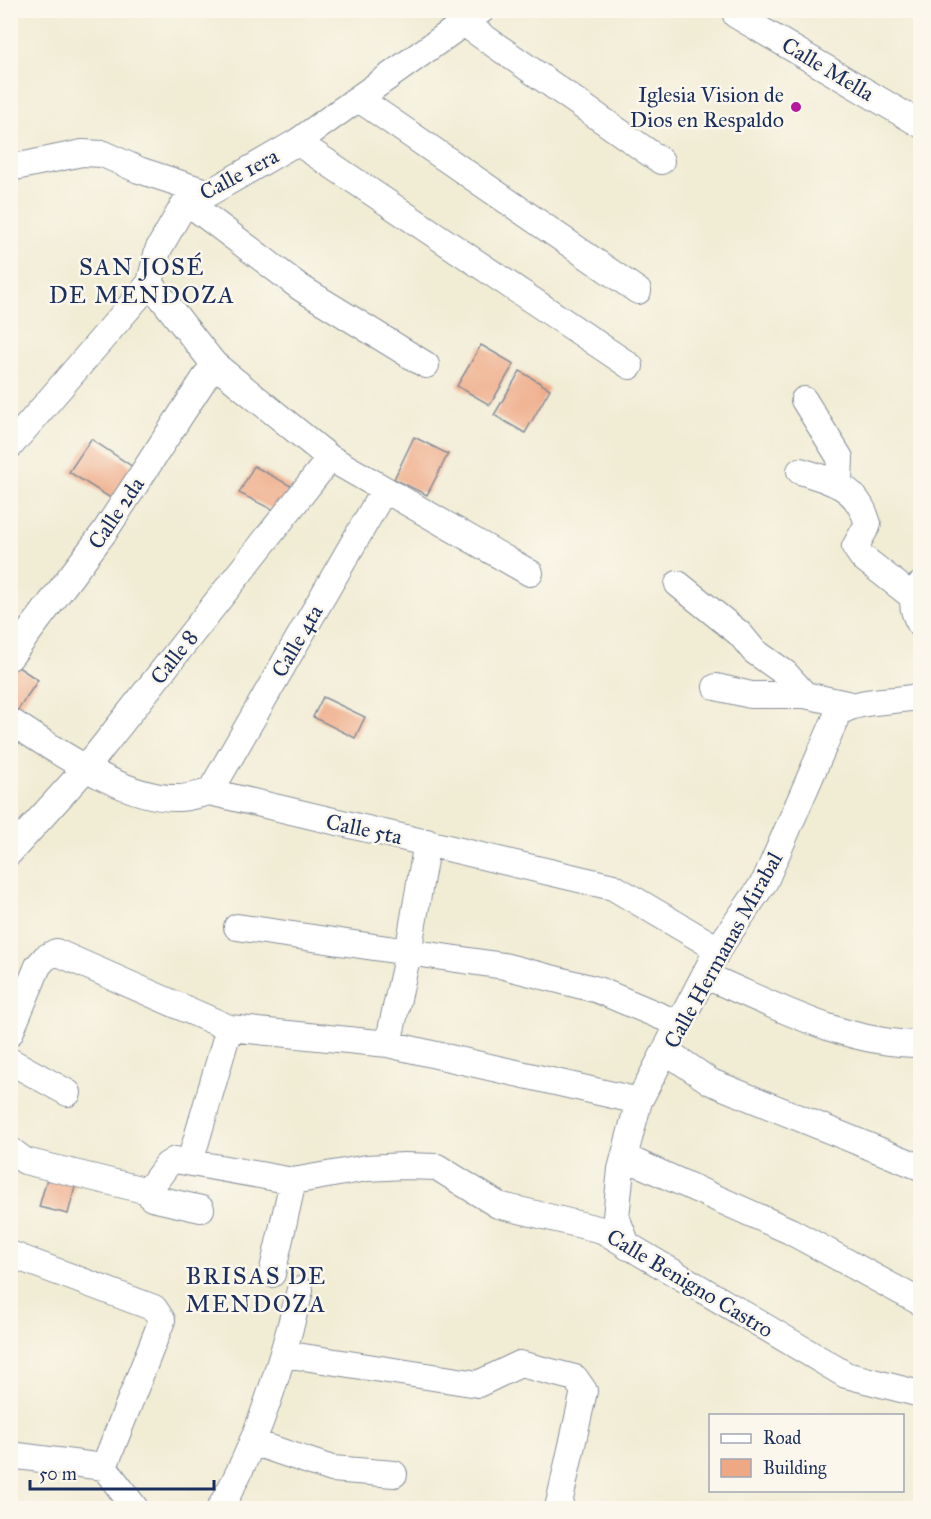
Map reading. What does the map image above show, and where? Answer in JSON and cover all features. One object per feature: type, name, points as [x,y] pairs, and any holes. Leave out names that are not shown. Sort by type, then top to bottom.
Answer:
[{"type":"street","name":"Calle Mella","points":[[736,15],[921,123]]},
{"type":"street","name":"Calle 1era","points":[[10,446],[150,283],[158,249],[198,197],[297,142],[473,17]]},
{"type":"street","points":[[473,17],[661,161]]},
{"type":"street","points":[[359,99],[638,291]]},
{"type":"street","points":[[297,142],[630,366]]},
{"type":"street","points":[[10,168],[82,153],[103,154],[198,197],[301,288],[426,365]]},
{"type":"street","points":[[150,283],[214,364],[330,458],[530,573]]},
{"type":"street","name":"Calle 2da","points":[[10,657],[105,531],[214,364]]},
{"type":"street","points":[[804,400],[840,458],[839,483]]},
{"type":"street","name":"Calle 8","points":[[10,852],[86,768],[330,458]]},
{"type":"street","points":[[800,471],[839,483],[864,509],[868,524],[855,548],[862,557],[917,591],[912,610],[921,624]]},
{"type":"street","name":"Calle 4ta","points":[[210,792],[384,490]]},
{"type":"street","points":[[678,584],[740,634],[754,651],[785,673],[805,694]]},
{"type":"street","points":[[716,687],[751,695],[805,694],[851,705],[921,696]]},
{"type":"street","name":"Calle Hermanas Mirabal","points":[[628,1247],[616,1217],[624,1157],[639,1101],[706,976],[718,949],[765,881],[838,713],[851,705]]},
{"type":"street","name":"Calle 5ta","points":[[10,721],[86,768],[128,789],[177,798],[210,792],[613,887],[718,949]]},
{"type":"street","points":[[388,1044],[408,953],[427,842]]},
{"type":"street","points":[[237,927],[504,966],[598,990],[679,1024]]},
{"type":"street","points":[[10,1033],[38,966],[56,952],[229,1028],[388,1044],[639,1101]]},
{"type":"street","points":[[706,976],[846,1035],[899,1044],[921,1044]]},
{"type":"street","points":[[148,1191],[167,1165],[183,1161],[229,1028]]},
{"type":"street","points":[[666,1051],[711,1082],[830,1133],[921,1167]]},
{"type":"street","points":[[10,1061],[68,1093]]},
{"type":"street","points":[[10,1150],[25,1161],[148,1191],[152,1198],[201,1209]]},
{"type":"street","points":[[624,1157],[790,1231],[921,1302]]},
{"type":"street","name":"Calle Benigno Castro","points":[[183,1161],[292,1181],[367,1168],[437,1167],[498,1205],[602,1230],[846,1375],[921,1394]]},
{"type":"street","points":[[272,1274],[292,1181]]},
{"type":"street","points":[[10,1254],[154,1308],[160,1313],[162,1320],[104,1467]]},
{"type":"street","points":[[220,1509],[252,1442],[284,1354],[300,1290]]},
{"type":"street","points":[[284,1354],[478,1384],[520,1364],[575,1378],[584,1391],[558,1509]]},
{"type":"street","points":[[252,1442],[332,1469],[394,1474]]},
{"type":"street","points":[[10,1455],[104,1467],[135,1509]]},
{"type":"building","points":[[481,345],[514,364],[490,405],[457,386]]},
{"type":"building","points":[[520,371],[550,389],[525,433],[494,415]]},
{"type":"building","points":[[414,437],[448,454],[427,495],[394,479]]},
{"type":"building","points":[[91,439],[133,467],[112,499],[69,472]]},
{"type":"building","points":[[254,466],[291,486],[277,512],[239,493]]},
{"type":"building","points":[[12,663],[38,680],[16,713],[10,709]]},
{"type":"building","points":[[323,697],[365,717],[355,738],[313,717]]},
{"type":"building","points":[[48,1175],[76,1183],[68,1214],[39,1207]]},
{"type":"place","name":"Iglesia Vision de Dios en Respaldo","points":[[796,107]]},
{"type":"district","name":"SAN JOSÉ DE MENDOZA","points":[[142,281]]},
{"type":"district","name":"BRISAS DE MENDOZA","points":[[256,1290]]}]
